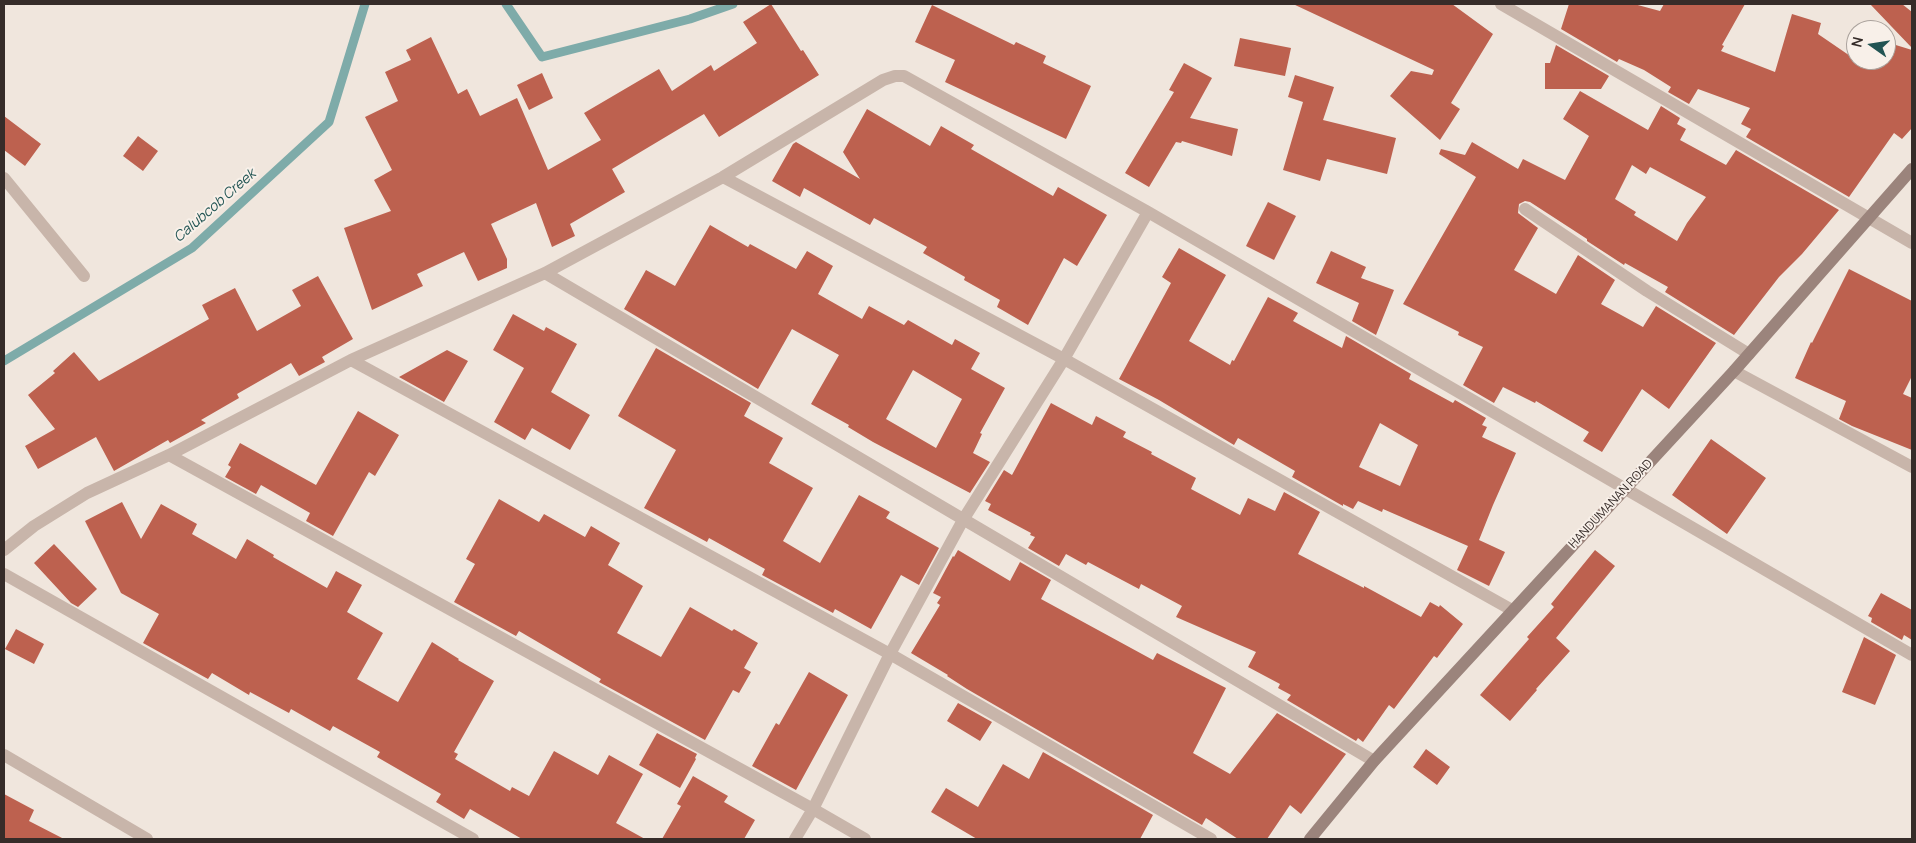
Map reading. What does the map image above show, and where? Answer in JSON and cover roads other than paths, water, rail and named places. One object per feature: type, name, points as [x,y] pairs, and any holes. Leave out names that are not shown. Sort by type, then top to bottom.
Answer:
[{"type":"street","points":[[1501,4],[1912,243]]},
{"type":"street","points":[[4,550],[34,526],[87,493],[169,455],[351,360],[545,273],[723,177],[883,80],[895,76],[904,76],[1148,212],[1912,655]]},
{"type":"street","name":"HANDUMANAN ROAD","points":[[1310,839],[1374,761],[1750,354],[1912,169]]},
{"type":"street","points":[[723,177],[1064,359],[1512,610]]},
{"type":"street","points":[[4,178],[84,276]]},
{"type":"street","points":[[1525,209],[1647,291],[1750,354]]},
{"type":"street","points":[[795,839],[813,809],[890,654],[963,520],[1064,359],[1148,212]]},
{"type":"street","points":[[545,273],[1374,761]]},
{"type":"street","points":[[351,360],[890,654],[1211,839]]},
{"type":"street","points":[[1734,371],[1912,468]]},
{"type":"street","points":[[169,455],[865,839]]},
{"type":"street","points":[[4,574],[473,839]]},
{"type":"street","points":[[4,755],[147,839]]},
{"type":"waterway","name":"Calubcob Creek","points":[[4,361],[192,248],[329,122],[365,4]]},
{"type":"waterway","name":"Calubcob Creek","points":[[506,4],[542,57],[690,19],[733,4]]}]
